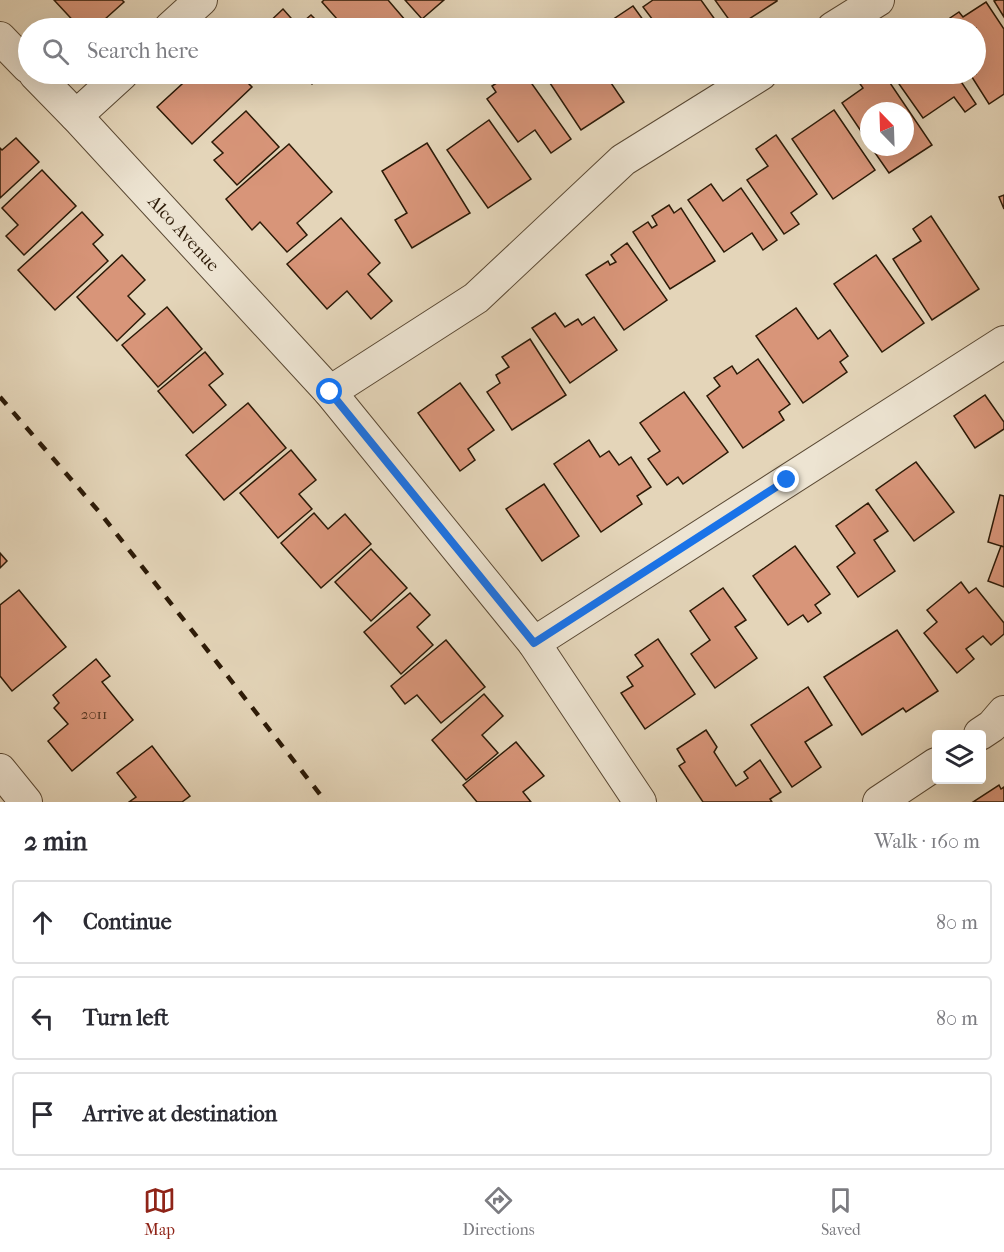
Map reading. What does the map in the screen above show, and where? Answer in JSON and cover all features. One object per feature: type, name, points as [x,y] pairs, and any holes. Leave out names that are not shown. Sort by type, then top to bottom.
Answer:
[{"type":"street","points":[[181,18],[201,0]]},
{"type":"street","points":[[849,18],[878,0]]},
{"type":"street","points":[[0,38],[18,57]]},
{"type":"street","name":"Alco Avenue","points":[[45,84],[330,392],[534,643],[640,802]]},
{"type":"street","points":[[76,116],[111,84]]},
{"type":"street","points":[[330,392],[476,298],[623,160],[745,84]]},
{"type":"street","points":[[534,643],[1004,342]]},
{"type":"street","points":[[986,730],[1004,712]]},
{"type":"street","points":[[879,802],[932,767]]},
{"type":"street","points":[[0,770],[26,802]]},
{"type":"building","points":[[54,0],[122,0],[124,2],[106,18],[71,18]]},
{"type":"building","points":[[324,0],[388,0],[403,18],[336,18],[322,2]]},
{"type":"building","points":[[405,0],[444,0],[423,18]]},
{"type":"building","points":[[653,0],[701,0],[714,18],[651,18],[643,7]]},
{"type":"building","points":[[715,0],[777,0],[751,18],[728,18]]},
{"type":"building","points":[[1004,0],[1004,17],[994,1]]},
{"type":"building","points":[[986,2],[1004,29],[1004,94],[989,104],[976,84],[986,84],[986,18],[950,18],[959,12],[963,17]]},
{"type":"building","points":[[633,6],[642,18],[615,18]]},
{"type":"building","points":[[283,9],[291,18],[274,18]]},
{"type":"building","points":[[182,84],[249,84],[252,87],[192,144],[157,107]]},
{"type":"building","points":[[495,84],[532,84],[571,139],[551,153],[535,130],[518,142],[487,99],[496,92],[492,86]]},
{"type":"building","points":[[551,84],[612,84],[624,102],[581,130]]},
{"type":"building","points":[[860,84],[891,84],[903,102],[860,102],[860,130],[842,103],[863,88]]},
{"type":"building","points":[[899,84],[963,84],[976,104],[965,112],[954,97],[923,118],[914,102]]},
{"type":"building","points":[[834,110],[860,148],[860,156],[865,156],[875,170],[833,199],[792,139]]},
{"type":"building","points":[[246,111],[279,147],[237,185],[214,160],[223,153],[212,142]]},
{"type":"building","points":[[914,118],[932,145],[889,173],[877,156],[914,156]]},
{"type":"building","points":[[489,120],[531,179],[488,208],[447,150]]},
{"type":"building","points":[[776,135],[817,194],[791,213],[799,224],[784,234],[747,180],[768,166],[756,149]]},
{"type":"building","points":[[16,138],[39,162],[0,198],[0,148],[2,150]]},
{"type":"building","points":[[427,143],[470,213],[412,248],[395,220],[407,213],[382,171]]},
{"type":"building","points":[[289,144],[332,192],[297,223],[307,235],[287,252],[260,222],[252,230],[226,199]]},
{"type":"building","points":[[42,170],[76,206],[24,255],[6,236],[18,225],[2,208]]},
{"type":"building","points":[[711,184],[723,201],[741,188],[777,240],[763,250],[752,233],[724,252],[688,200]]},
{"type":"building","points":[[1004,195],[1004,209],[999,197]]},
{"type":"building","points":[[669,205],[674,213],[681,208],[715,261],[670,289],[633,232],[648,222],[652,228],[657,225],[652,216]]},
{"type":"building","points":[[82,212],[103,235],[93,244],[108,261],[55,310],[18,270]]},
{"type":"building","points":[[931,216],[979,289],[932,320],[893,259],[921,241],[913,229]]},
{"type":"building","points":[[341,218],[380,263],[368,274],[392,301],[371,319],[347,291],[327,309],[287,264]]},
{"type":"building","points":[[627,243],[667,300],[624,330],[586,275],[608,261],[610,265],[616,262],[611,255]]},
{"type":"building","points":[[122,255],[145,280],[128,296],[145,314],[117,341],[77,297]]},
{"type":"building","points":[[876,255],[924,323],[882,352],[834,284]]},
{"type":"building","points":[[167,307],[202,349],[158,387],[122,345]]},
{"type":"building","points":[[796,308],[818,339],[830,330],[848,356],[840,362],[847,372],[803,403],[756,336]]},
{"type":"building","points":[[555,313],[565,327],[578,319],[582,325],[594,317],[617,350],[570,383],[532,328]]},
{"type":"building","points":[[530,339],[566,395],[512,430],[487,392],[500,383],[496,375],[509,367],[502,357]]},
{"type":"building","points":[[205,352],[223,374],[209,385],[226,405],[193,433],[158,391]]},
{"type":"building","points":[[758,359],[790,404],[779,412],[784,420],[743,448],[707,396],[720,386],[714,378],[732,366],[737,374]]},
{"type":"building","points":[[460,383],[494,430],[468,449],[475,460],[460,471],[418,413]]},
{"type":"building","points":[[684,392],[728,452],[683,484],[678,477],[667,485],[648,459],[660,451],[640,423]]},
{"type":"building","points":[[985,395],[1004,422],[1004,429],[975,448],[954,416]]},
{"type":"building","points":[[248,403],[286,448],[224,500],[186,455]]},
{"type":"building","points":[[589,440],[600,457],[609,451],[619,465],[631,457],[651,487],[637,496],[642,504],[601,532],[554,464]]},
{"type":"building","points":[[291,450],[316,480],[299,494],[312,509],[278,538],[240,493]]},
{"type":"building","points":[[916,462],[954,512],[914,541],[876,490]]},
{"type":"building","points":[[544,484],[579,536],[542,561],[506,509]]},
{"type":"building","points":[[1000,495],[1004,496],[1004,547],[988,542]]},
{"type":"building","points":[[868,503],[888,531],[874,540],[895,571],[858,597],[837,567],[855,553],[836,526]]},
{"type":"building","points":[[314,513],[328,529],[345,514],[371,544],[321,588],[281,543]]},
{"type":"building","points":[[795,546],[830,594],[815,605],[821,613],[808,622],[803,615],[788,625],[753,576]]},
{"type":"building","points":[[1001,546],[1004,547],[1004,587],[988,581]]},
{"type":"building","points":[[371,549],[407,588],[371,621],[335,582]]},
{"type":"building","points":[[0,553],[7,561],[0,568]]},
{"type":"building","points":[[961,582],[969,593],[976,588],[1004,623],[1004,634],[991,645],[983,636],[966,649],[974,659],[957,673],[924,633],[937,622],[927,610]]},
{"type":"building","points":[[723,588],[746,620],[735,627],[757,658],[715,688],[691,654],[710,640],[690,611]]},
{"type":"building","points":[[19,590],[66,647],[12,691],[0,676],[0,605]]},
{"type":"building","points":[[410,593],[430,615],[417,627],[433,645],[401,674],[364,632]]},
{"type":"building","points":[[897,630],[938,691],[906,712],[903,708],[862,735],[824,677]]},
{"type":"building","points":[[658,639],[695,694],[645,729],[621,693],[633,686],[627,677],[643,666],[635,655]]},
{"type":"building","points":[[446,640],[485,687],[441,723],[417,695],[405,704],[391,686]]},
{"type":"building","points":[[96,659],[110,676],[102,682],[133,720],[72,771],[48,741],[68,724],[54,708],[59,703],[53,695]]},
{"type":"building","points":[[808,687],[832,725],[805,742],[821,767],[792,787],[751,725]]},
{"type":"building","points":[[484,694],[503,716],[482,735],[498,753],[466,780],[432,740]]},
{"type":"building","points":[[706,730],[717,747],[714,752],[736,786],[748,778],[744,772],[760,760],[781,792],[770,799],[772,802],[703,802],[679,766],[685,762],[677,749]]},
{"type":"building","points":[[516,742],[544,776],[523,792],[531,802],[477,802],[463,785]]},
{"type":"building","points":[[152,746],[190,796],[182,802],[129,802],[136,797],[117,773]]},
{"type":"building","points":[[999,785],[1001,789],[1004,787],[1004,802],[973,802]]},
{"type":"railway","points":[[0,397],[101,514],[326,802]]},
{"type":"route","points":[[330,392],[534,643],[787,480]]}]
